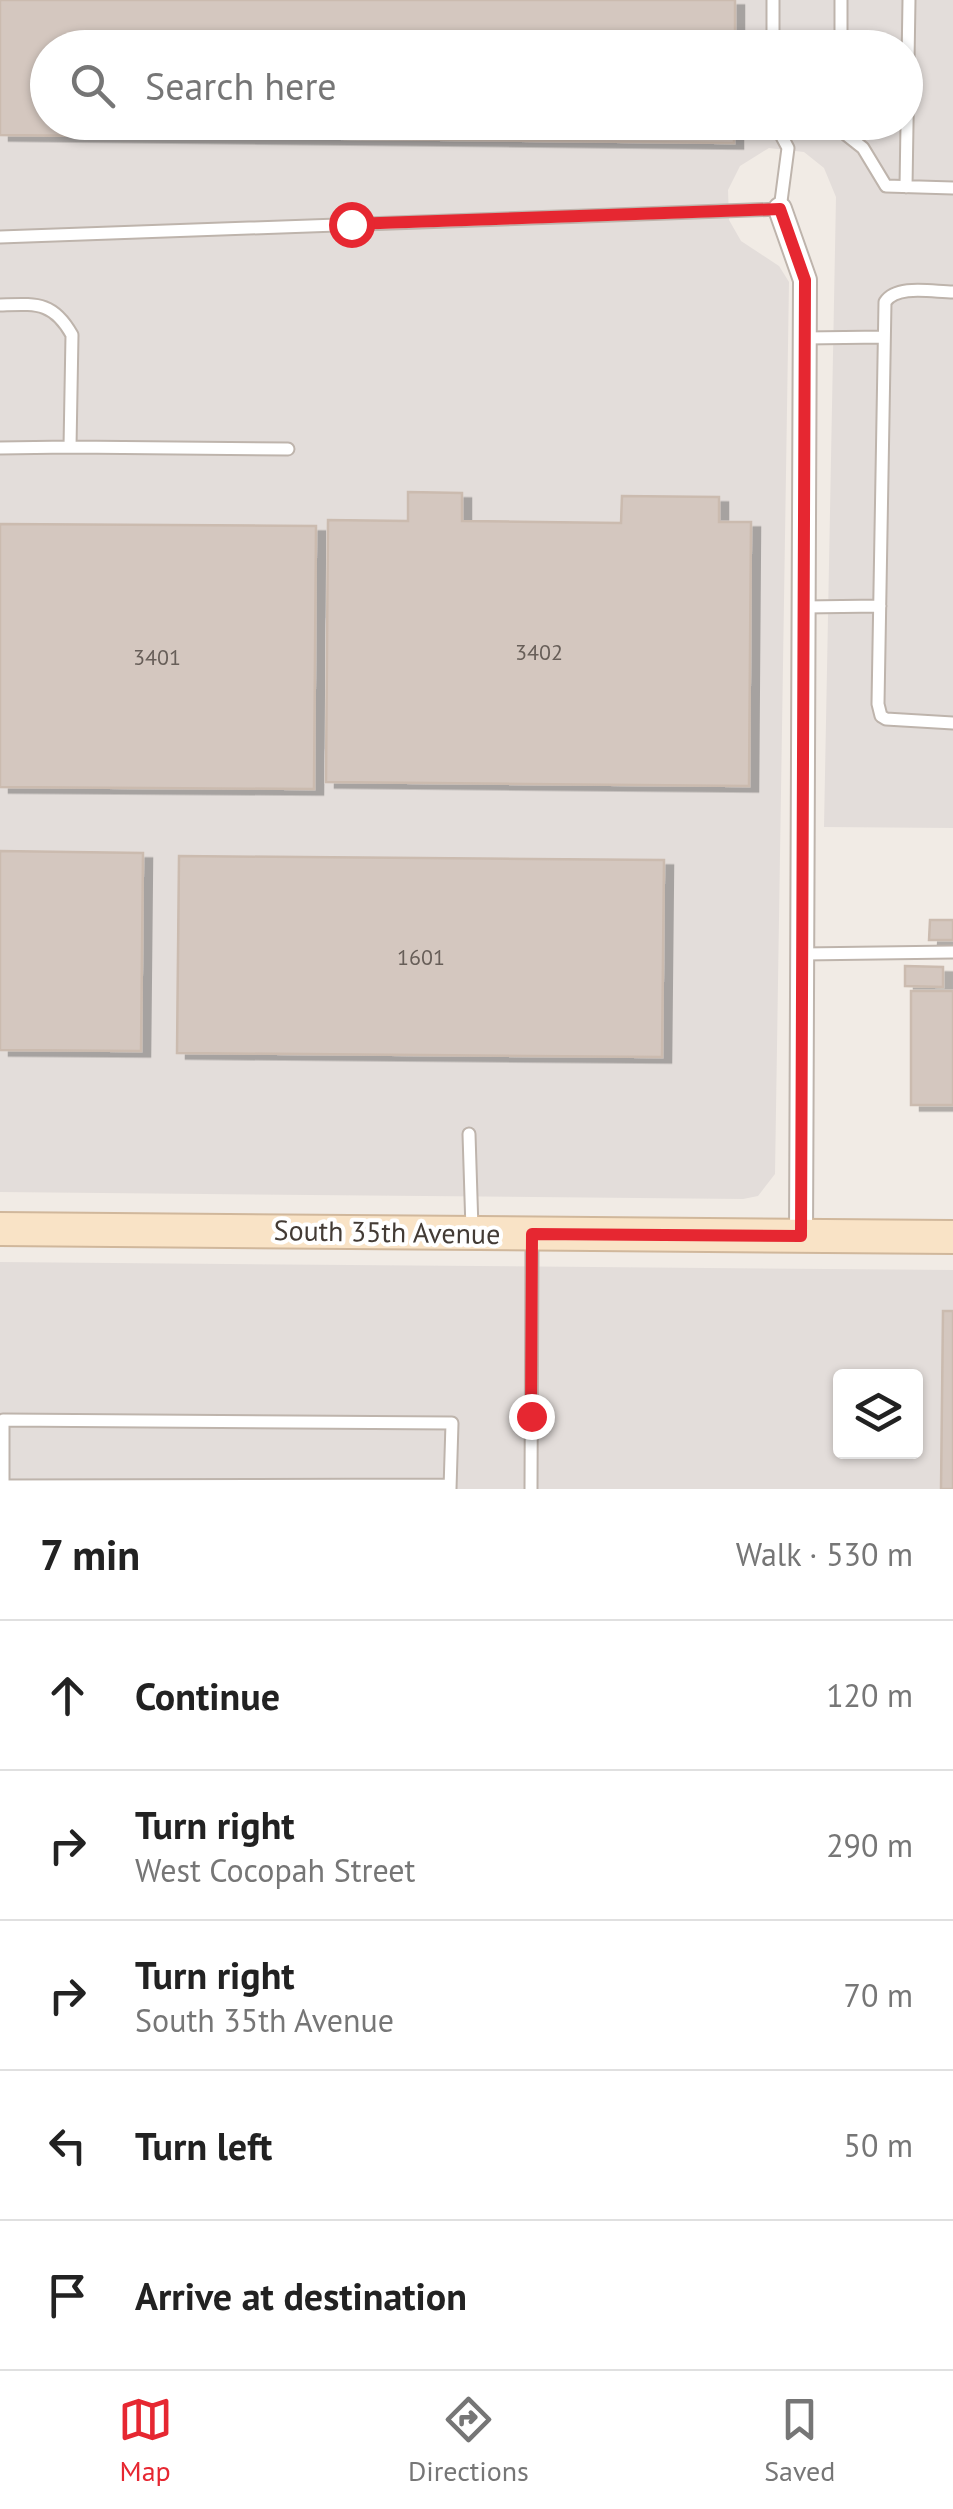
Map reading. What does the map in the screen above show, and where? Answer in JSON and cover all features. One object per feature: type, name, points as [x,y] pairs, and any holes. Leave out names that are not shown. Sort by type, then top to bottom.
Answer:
[{"type":"main road","name":"South 35th Avenue","points":[[0,1228],[953,1237]]},
{"type":"street","points":[[780,209],[805,280],[801,1236]]},
{"type":"lane","points":[[773,0],[773,30]]},
{"type":"lane","points":[[840,30],[841,0]]},
{"type":"lane","points":[[909,0],[909,30]]},
{"type":"lane","points":[[0,237],[780,209],[788,148],[784,140]]},
{"type":"lane","points":[[853,140],[863,148],[886,186],[953,188]]},
{"type":"lane","points":[[906,187],[907,140]]},
{"type":"lane","points":[[953,292],[892,294],[885,302],[878,704],[881,716],[893,720],[953,723]]},
{"type":"lane","points":[[0,304],[48,307],[72,335],[70,448]]},
{"type":"lane","points":[[805,338],[884,337]]},
{"type":"lane","points":[[0,448],[288,449]]},
{"type":"lane","points":[[804,607],[880,606]]},
{"type":"lane","points":[[804,954],[953,952]]},
{"type":"lane","points":[[469,1134],[472,1233]]},
{"type":"lane","points":[[531,1489],[532,1234]]},
{"type":"lane","points":[[3,1420],[452,1423],[450,1487],[2,1488],[3,1420]]},
{"type":"shaded area","points":[[0,0],[953,0],[953,828],[824,827],[836,197],[824,168],[804,152],[769,148],[740,166],[728,190],[729,220],[741,241],[779,266],[789,282],[775,1174],[758,1196],[743,1199],[0,1192]]},
{"type":"shaded area","points":[[0,1262],[953,1270],[953,1489],[0,1489]]},
{"type":"building","points":[[0,0],[735,0],[735,30],[30,30],[30,135],[0,135]]},
{"type":"building","points":[[459,140],[734,140],[734,143]]},
{"type":"building","points":[[408,492],[462,493],[462,521],[621,523],[622,496],[719,497],[719,522],[751,522],[749,786],[326,782],[328,520],[408,521]]},
{"type":"building","points":[[0,524],[316,526],[314,789],[0,787]]},
{"type":"building","points":[[0,851],[143,853],[141,1051],[0,1050]]},
{"type":"building","points":[[179,856],[664,860],[662,1057],[177,1053]]},
{"type":"building","points":[[930,920],[953,920],[953,940],[929,940]]},
{"type":"building","points":[[905,966],[943,967],[943,987],[905,986]]},
{"type":"building","points":[[911,991],[953,991],[953,1105],[911,1105]]},
{"type":"building","points":[[943,1311],[953,1311],[953,1489],[941,1489]]},
{"type":"route","points":[[351,224],[780,209],[805,280],[801,1236],[532,1234],[531,1416]]}]
